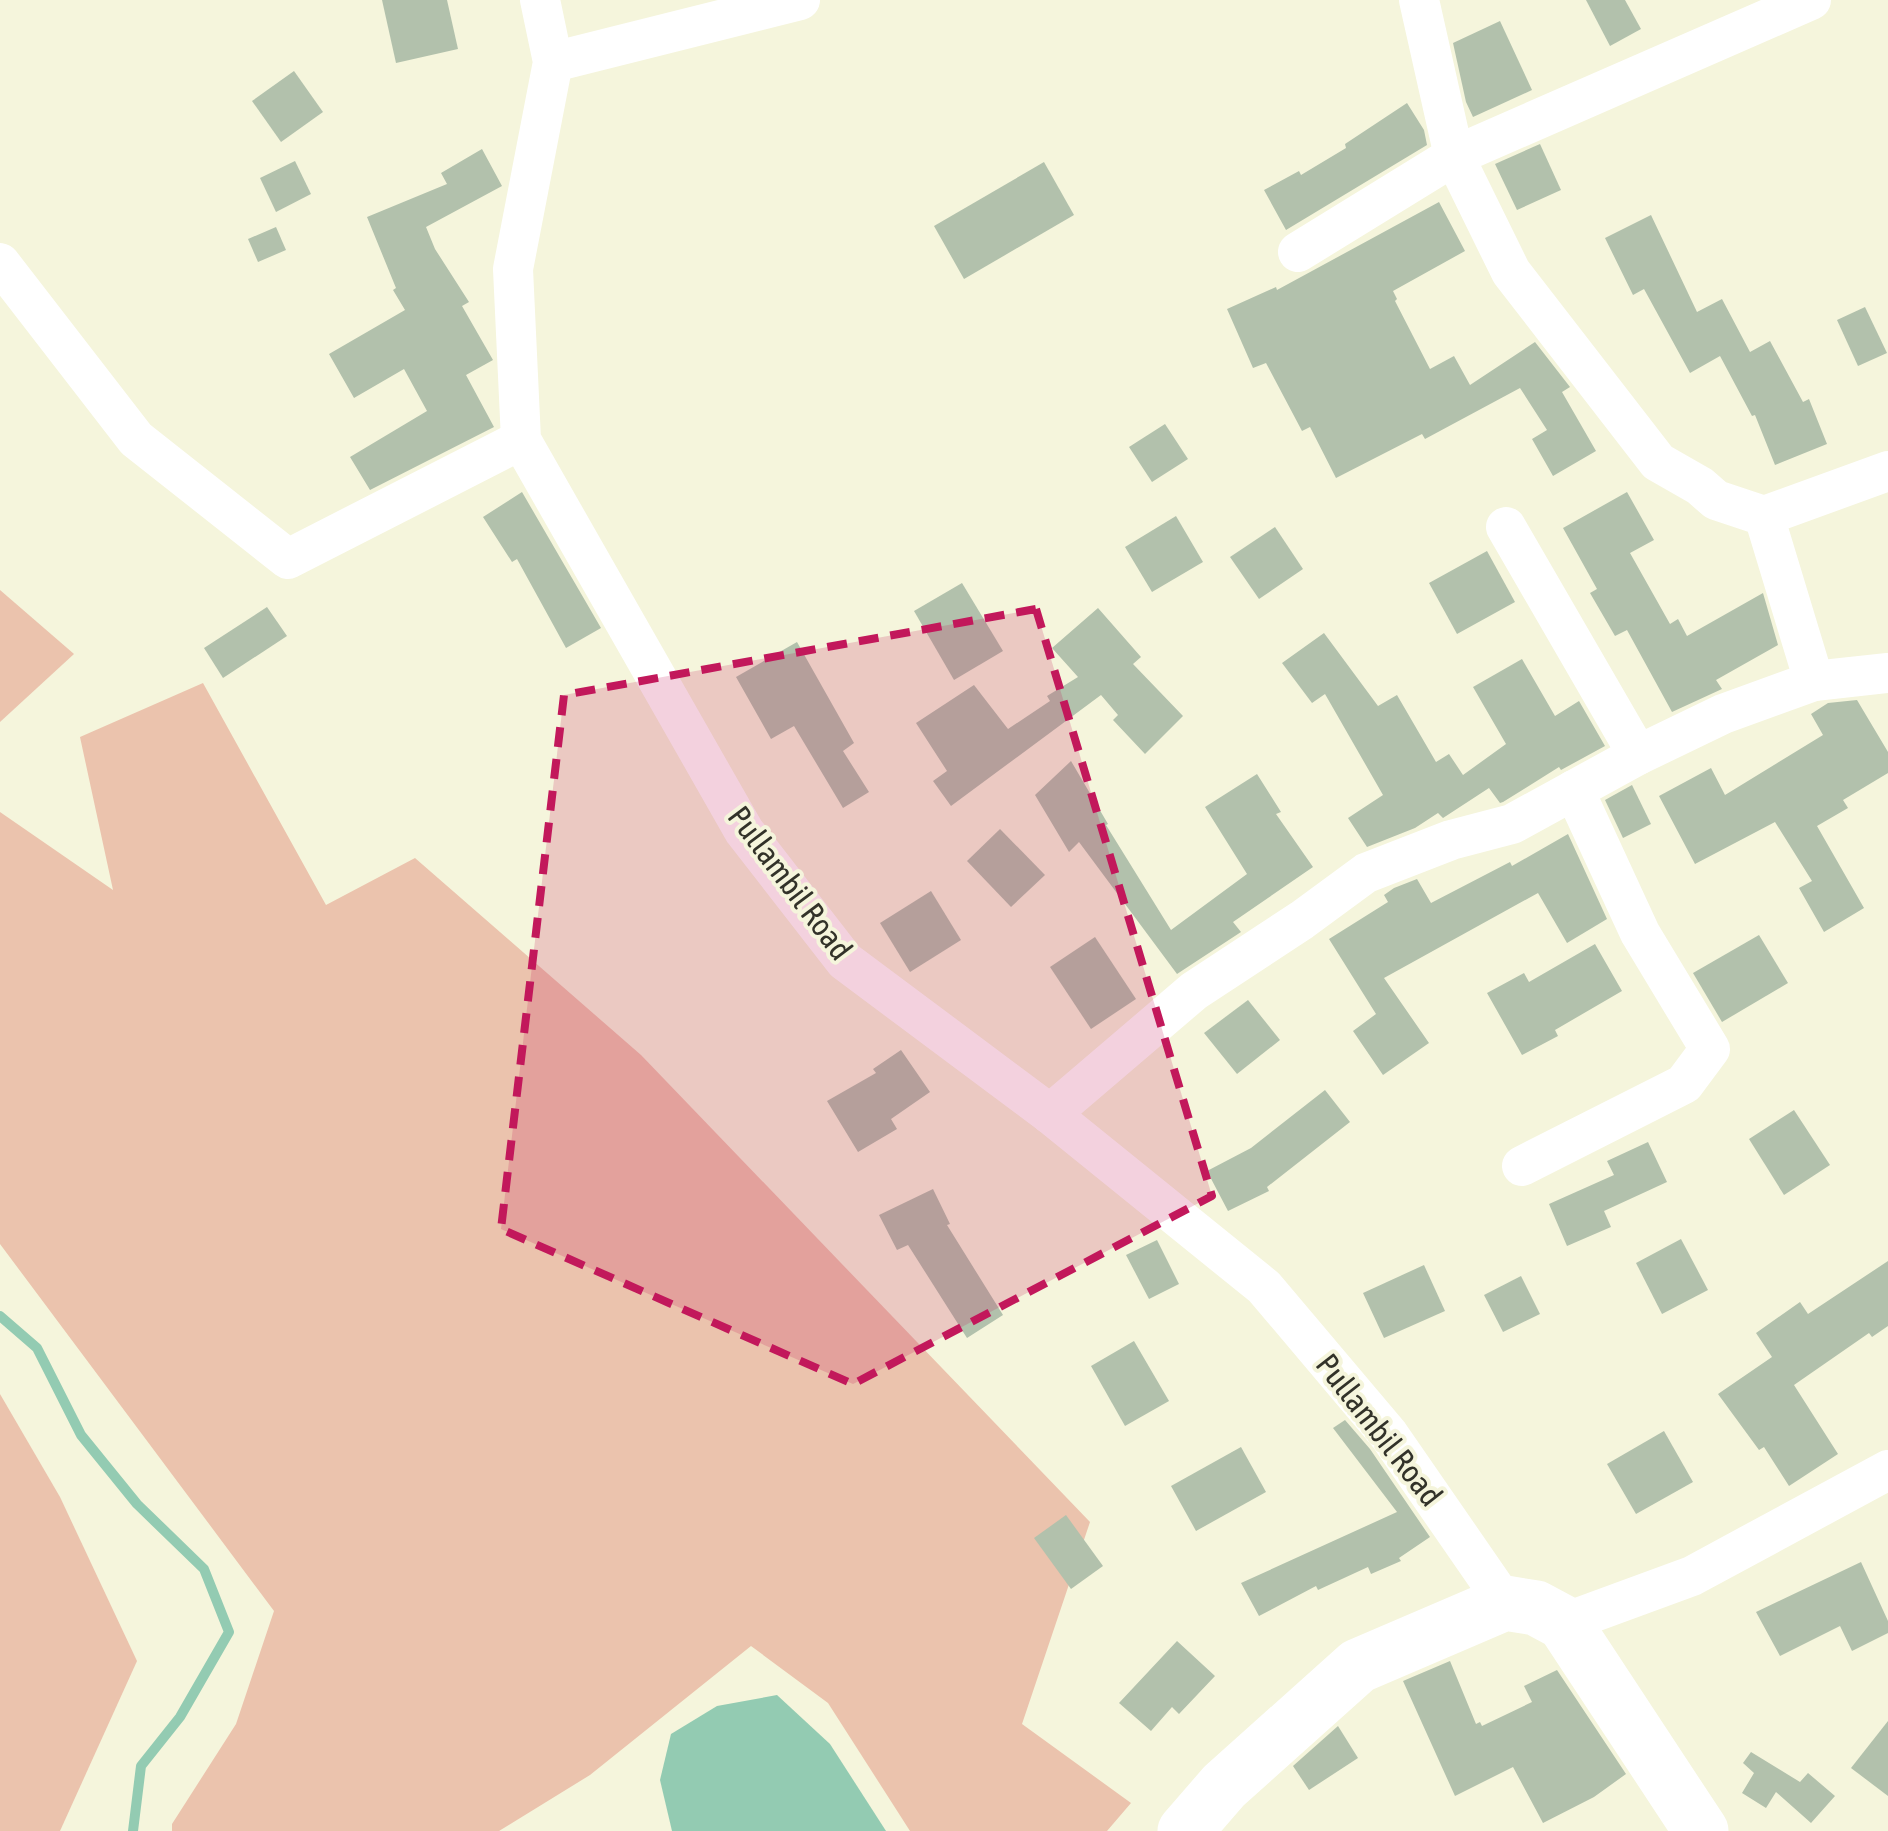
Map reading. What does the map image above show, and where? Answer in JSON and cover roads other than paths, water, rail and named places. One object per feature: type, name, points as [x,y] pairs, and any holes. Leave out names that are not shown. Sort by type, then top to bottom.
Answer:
[{"type":"street","name":"Pullambil Road","points":[[540,0],[553,62],[514,269],[521,440],[744,831],[845,961],[1050,1114],[1264,1287],[1389,1435],[1506,1603]]},
{"type":"street","points":[[553,62],[800,0]]},
{"type":"street","points":[[1419,0],[1454,156],[1511,272],[1658,462],[1716,500],[1764,516],[1888,471]]},
{"type":"street","points":[[1298,252],[1454,156],[1811,0]]},
{"type":"street","points":[[0,263],[136,439],[288,559],[521,440]]},
{"type":"street","points":[[1764,516],[1814,681]]},
{"type":"street","points":[[1506,528],[1638,755]]},
{"type":"street","points":[[1050,1114],[1194,990],[1366,873],[1452,840],[1512,824],[1723,714],[1814,681],[1888,673]]},
{"type":"street","points":[[1522,1166],[1684,1084],[1710,1049],[1640,933],[1574,790]]},
{"type":"street","points":[[1564,1623],[1692,1576],[1888,1470]]},
{"type":"street","points":[[1186,1831],[1224,1786],[1358,1666],[1506,1603],[1536,1608],[1564,1623],[1702,1831]]},
{"type":"waterway","points":[[0,1316],[37,1348],[81,1435],[137,1504],[204,1569],[229,1632],[180,1717],[141,1766],[133,1831]]}]
